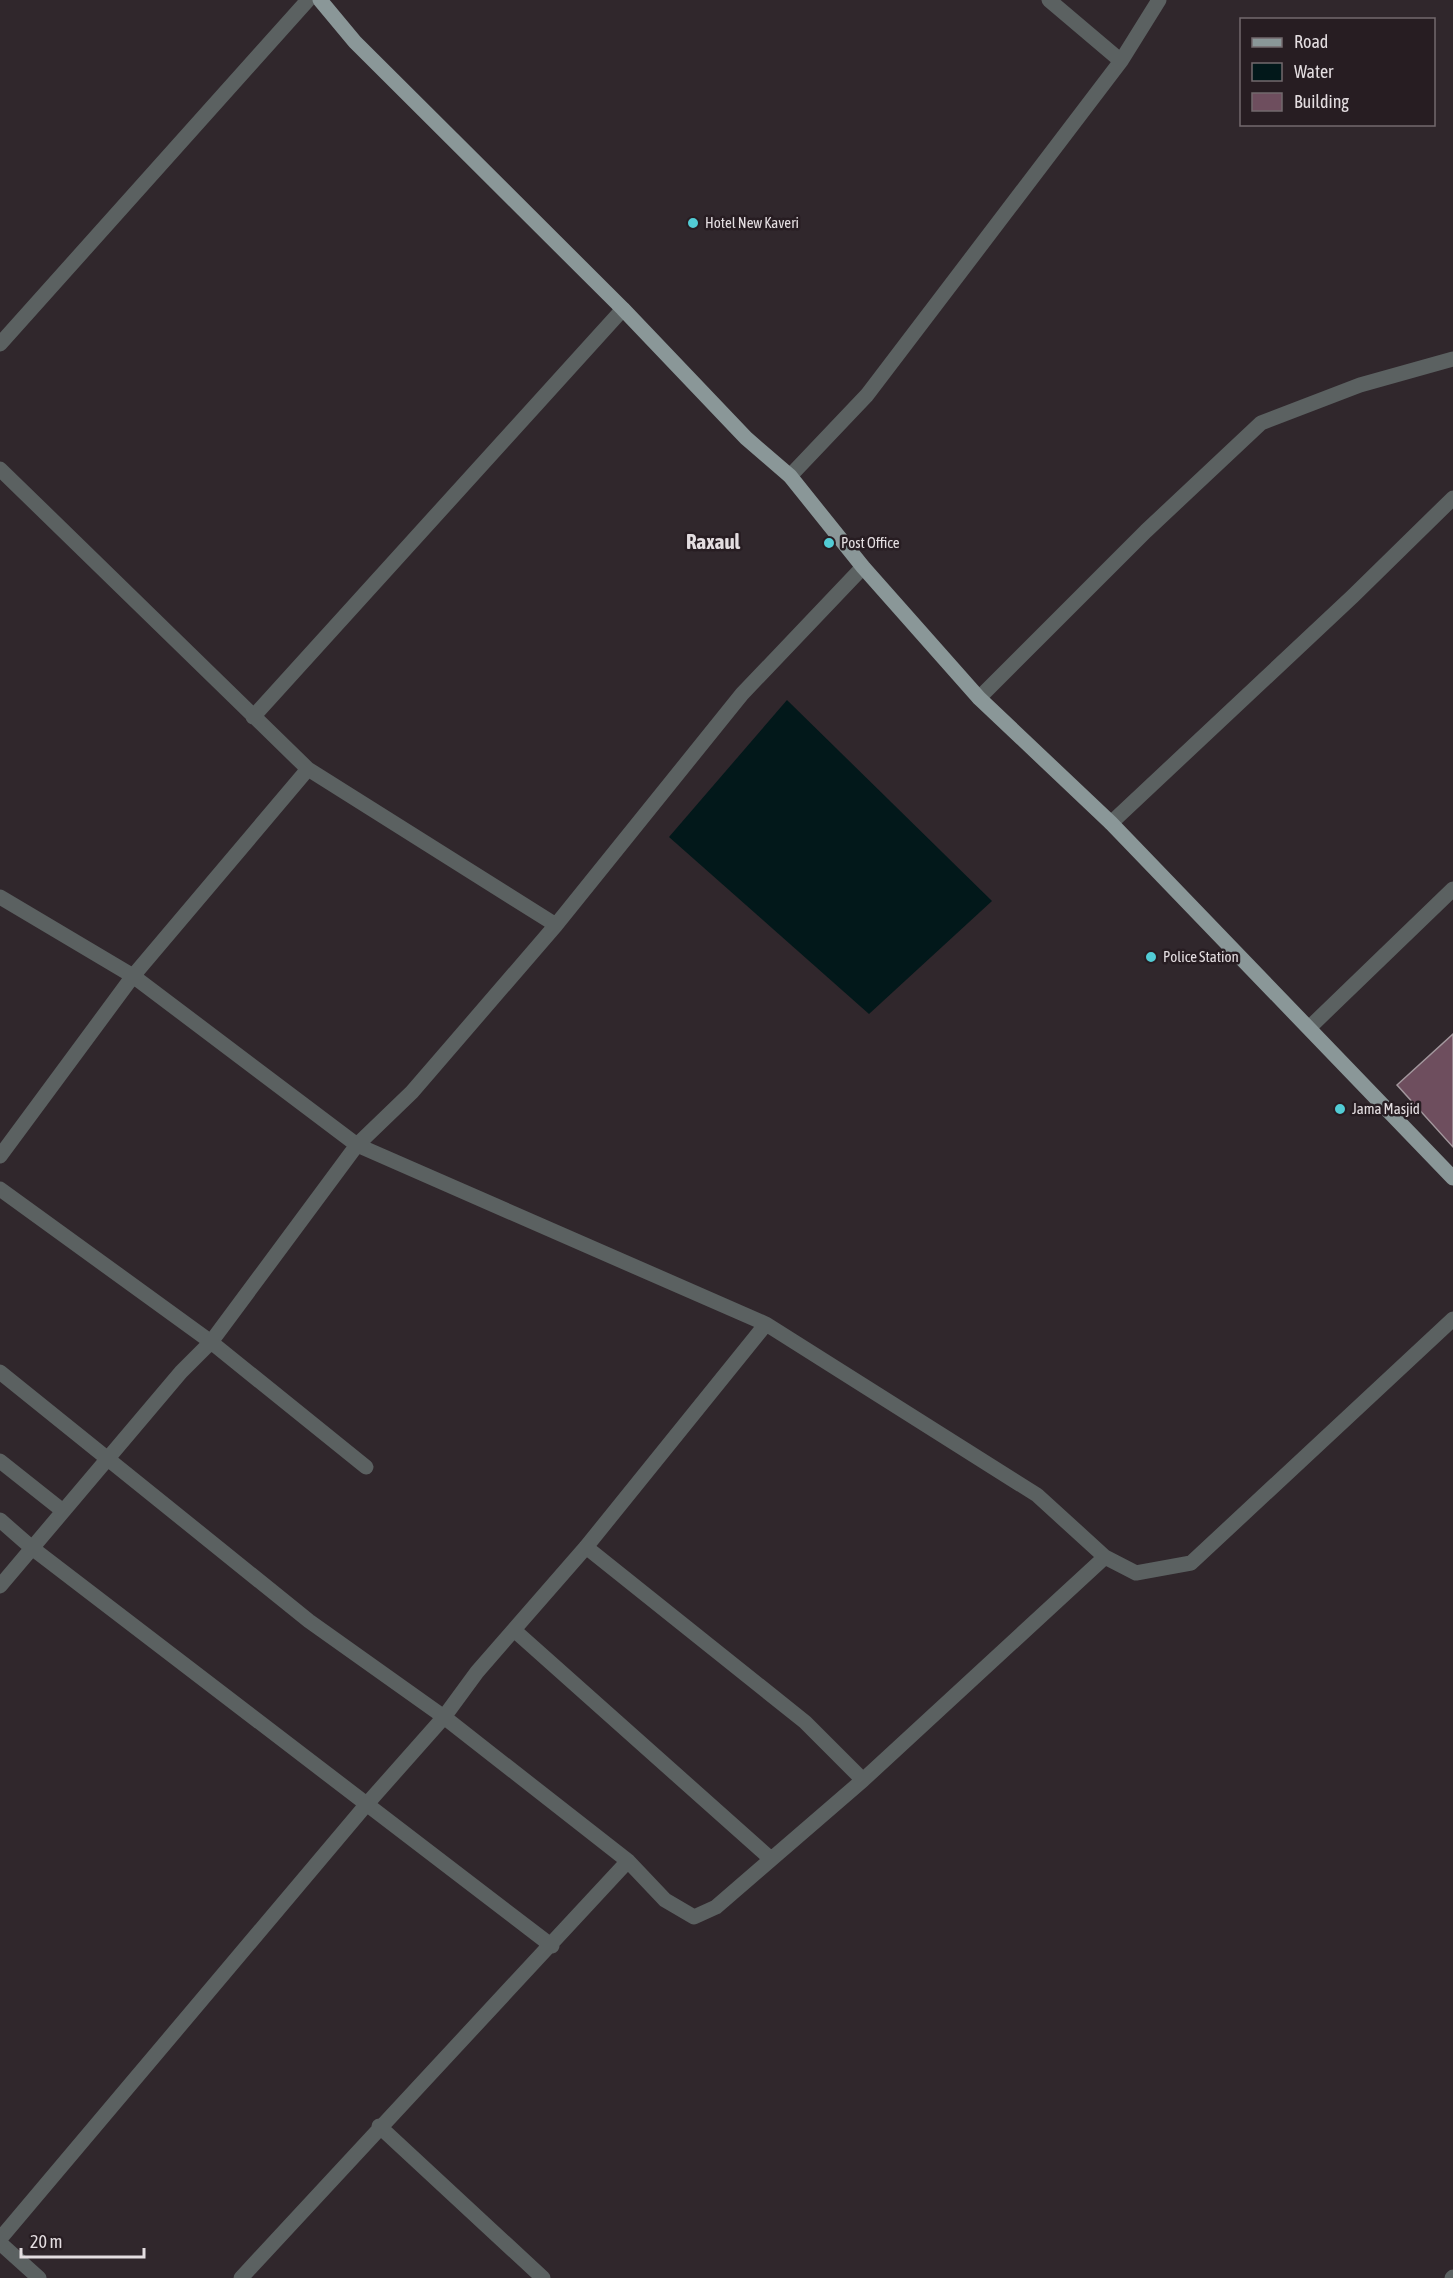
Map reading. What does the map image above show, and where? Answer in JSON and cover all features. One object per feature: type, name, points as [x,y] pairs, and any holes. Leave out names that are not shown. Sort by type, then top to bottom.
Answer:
[{"type":"main road","points":[[320,0],[355,42],[624,309],[746,438],[789,476],[862,567],[980,698],[1111,823],[1453,1178]]},
{"type":"street","points":[[0,344],[308,0]]},
{"type":"street","points":[[1049,0],[1121,61]]},
{"type":"street","points":[[789,476],[867,395],[1121,61],[1159,0]]},
{"type":"street","points":[[253,717],[624,309]]},
{"type":"street","points":[[980,698],[1146,531],[1261,423],[1360,385],[1453,359]]},
{"type":"street","points":[[0,469],[308,769],[556,925]]},
{"type":"street","points":[[1111,823],[1353,596],[1453,498]]},
{"type":"street","points":[[0,1586],[181,1372],[211,1342],[357,1145],[412,1092],[556,925],[742,694],[862,567]]},
{"type":"street","points":[[0,1156],[133,976],[308,769]]},
{"type":"street","points":[[1310,1028],[1453,890]]},
{"type":"street","points":[[0,897],[133,976],[357,1145],[766,1324],[1037,1495],[1105,1557],[1136,1573],[1191,1563],[1453,1319]]},
{"type":"street","points":[[0,1189],[211,1342],[366,1467]]},
{"type":"street","points":[[0,2238],[366,1804],[444,1717],[477,1672],[586,1547],[766,1324]]},
{"type":"street","points":[[0,1372],[309,1621],[444,1717],[628,1861],[665,1900],[694,1917],[716,1907],[863,1780],[1105,1557]]},
{"type":"street","points":[[0,1461],[63,1511]]},
{"type":"street","points":[[0,1520],[32,1548],[552,1946]]},
{"type":"street","points":[[586,1547],[805,1722],[863,1780]]},
{"type":"street","points":[[514,1630],[771,1858]]},
{"type":"street","points":[[240,2278],[379,2126],[552,1946],[628,1861]]},
{"type":"street","points":[[379,2126],[543,2278]]},
{"type":"street","points":[[0,2243],[39,2278]]},
{"type":"water","points":[[787,700],[992,901],[869,1014],[669,837]]},
{"type":"building","points":[[1453,1034],[1453,1147],[1397,1085]]},
{"type":"place","name":"Hotel New Kaveri","points":[[693,223]]},
{"type":"place","name":"Post Office","points":[[829,543]]},
{"type":"place","name":"Police Station","points":[[1151,957]]},
{"type":"place","name":"Jama Masjid","points":[[1340,1109]]},
{"type":"district","name":"Raxaul","points":[[713,542]]}]
